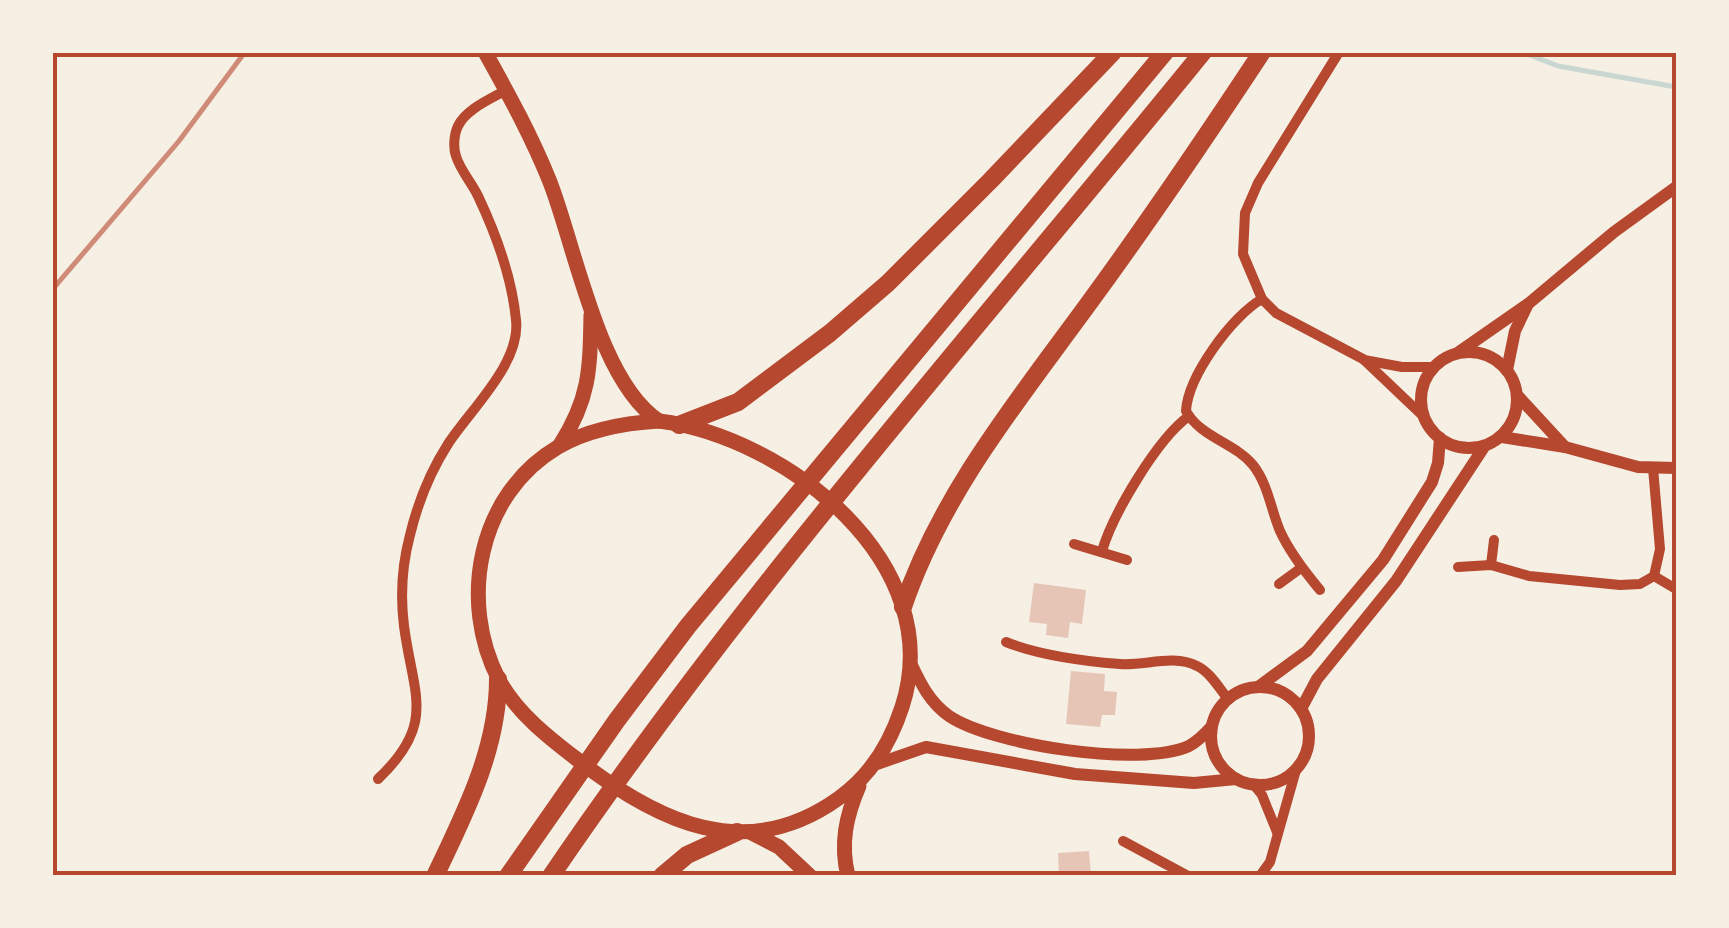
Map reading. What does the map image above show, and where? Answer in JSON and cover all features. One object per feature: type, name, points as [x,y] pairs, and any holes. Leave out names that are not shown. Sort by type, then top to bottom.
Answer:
[{"type":"highway","points":[[679,424],[738,402],[830,333],[992,180],[1113,52]]},
{"type":"highway","points":[[508,876],[605,736],[688,626],[1165,52]]},
{"type":"highway","points":[[551,876],[651,734],[774,575],[1203,52]]},
{"type":"highway","points":[[903,607],[920,558],[949,503],[1028,386],[1164,201],[1262,52]]},
{"type":"highway","points":[[435,876],[487,754],[495,724],[498,678]]},
{"type":"highway","points":[[662,876],[687,855],[744,832]]},
{"type":"main road","points":[[485,52],[554,194],[590,311],[623,384],[645,412],[659,422]]},
{"type":"main road","points":[[558,447],[573,424],[588,387],[590,311]]},
{"type":"main road","points":[[659,422],[724,437],[790,470],[847,519],[874,550],[893,580],[903,607],[910,660],[898,719],[874,765],[862,778],[837,800],[792,824],[744,832],[696,827],[638,802],[534,725],[498,678],[486,650],[477,606],[482,556],[487,535],[509,492],[537,462],[558,447],[606,428],[659,422]]},
{"type":"main road","points":[[848,876],[844,856],[846,821],[862,778]]},
{"type":"main road","points":[[744,832],[779,847],[810,876]]},
{"type":"street","points":[[1340,52],[1258,183],[1244,213],[1243,254],[1262,299],[1293,324],[1363,360],[1424,417],[1440,438],[1463,448],[1484,447],[1502,437],[1514,419],[1518,396]]},
{"type":"street","points":[[378,780],[404,752],[416,724],[418,708],[404,626],[401,580],[417,507],[448,446],[506,365],[516,336],[508,278],[476,192],[455,155],[458,125],[468,113],[506,90]]},
{"type":"street","points":[[1363,360],[1402,367],[1433,367],[1528,304],[1676,186]]},
{"type":"street","points":[[1262,299],[1244,308],[1232,322],[1193,384],[1187,398],[1188,416],[1252,464],[1281,532],[1301,568],[1320,590]]},
{"type":"street","points":[[1507,370],[1515,331],[1528,304]]},
{"type":"street","points":[[1459,352],[1488,356],[1507,370],[1518,396],[1565,448]]},
{"type":"street","points":[[1424,417],[1420,400],[1433,367]]},
{"type":"street","points":[[1102,551],[1110,522],[1170,430],[1188,416]]},
{"type":"street","points":[[1502,437],[1565,448],[1609,462],[1676,468]]},
{"type":"street","points":[[1258,687],[1307,651],[1382,560],[1432,482],[1440,438]]},
{"type":"street","points":[[1302,709],[1317,679],[1405,568],[1484,447]]},
{"type":"street","points":[[1458,567],[1490,565],[1520,574],[1620,586],[1640,584],[1654,576],[1660,549],[1653,468]]},
{"type":"street","points":[[1490,565],[1494,540]]},
{"type":"street","points":[[1074,544],[1127,560]]},
{"type":"street","points":[[1280,584],[1301,568]]},
{"type":"street","points":[[1654,576],[1676,589]]},
{"type":"street","points":[[1006,642],[1030,652],[1120,664],[1153,660],[1188,662],[1207,673],[1228,699]]},
{"type":"street","points":[[910,660],[931,700],[957,720],[992,734],[1050,747],[1112,754],[1172,751],[1201,738],[1228,699],[1242,690],[1258,687],[1283,692],[1302,709],[1309,740],[1296,770],[1270,862],[1260,876]]},
{"type":"street","points":[[1212,726],[1216,756],[1236,779]]},
{"type":"street","points":[[874,765],[926,747],[1074,774],[1194,783],[1236,779],[1254,785],[1272,784],[1296,770]]},
{"type":"street","points":[[1254,785],[1277,833]]},
{"type":"street","points":[[1123,841],[1188,876]]},
{"type":"building","points":[[1034,583],[1086,590],[1082,624],[1070,622],[1068,638],[1046,635],[1047,624],[1029,622]]},
{"type":"building","points":[[1071,671],[1105,674],[1104,691],[1117,692],[1115,715],[1102,715],[1100,727],[1066,724]]},
{"type":"building","points":[[1089,851],[1091,876],[1059,876],[1058,853]]},
{"type":"waterway","points":[[1522,52],[1558,66],[1676,87]]},
{"type":"railway","points":[[52,290],[179,141],[245,52]]}]
